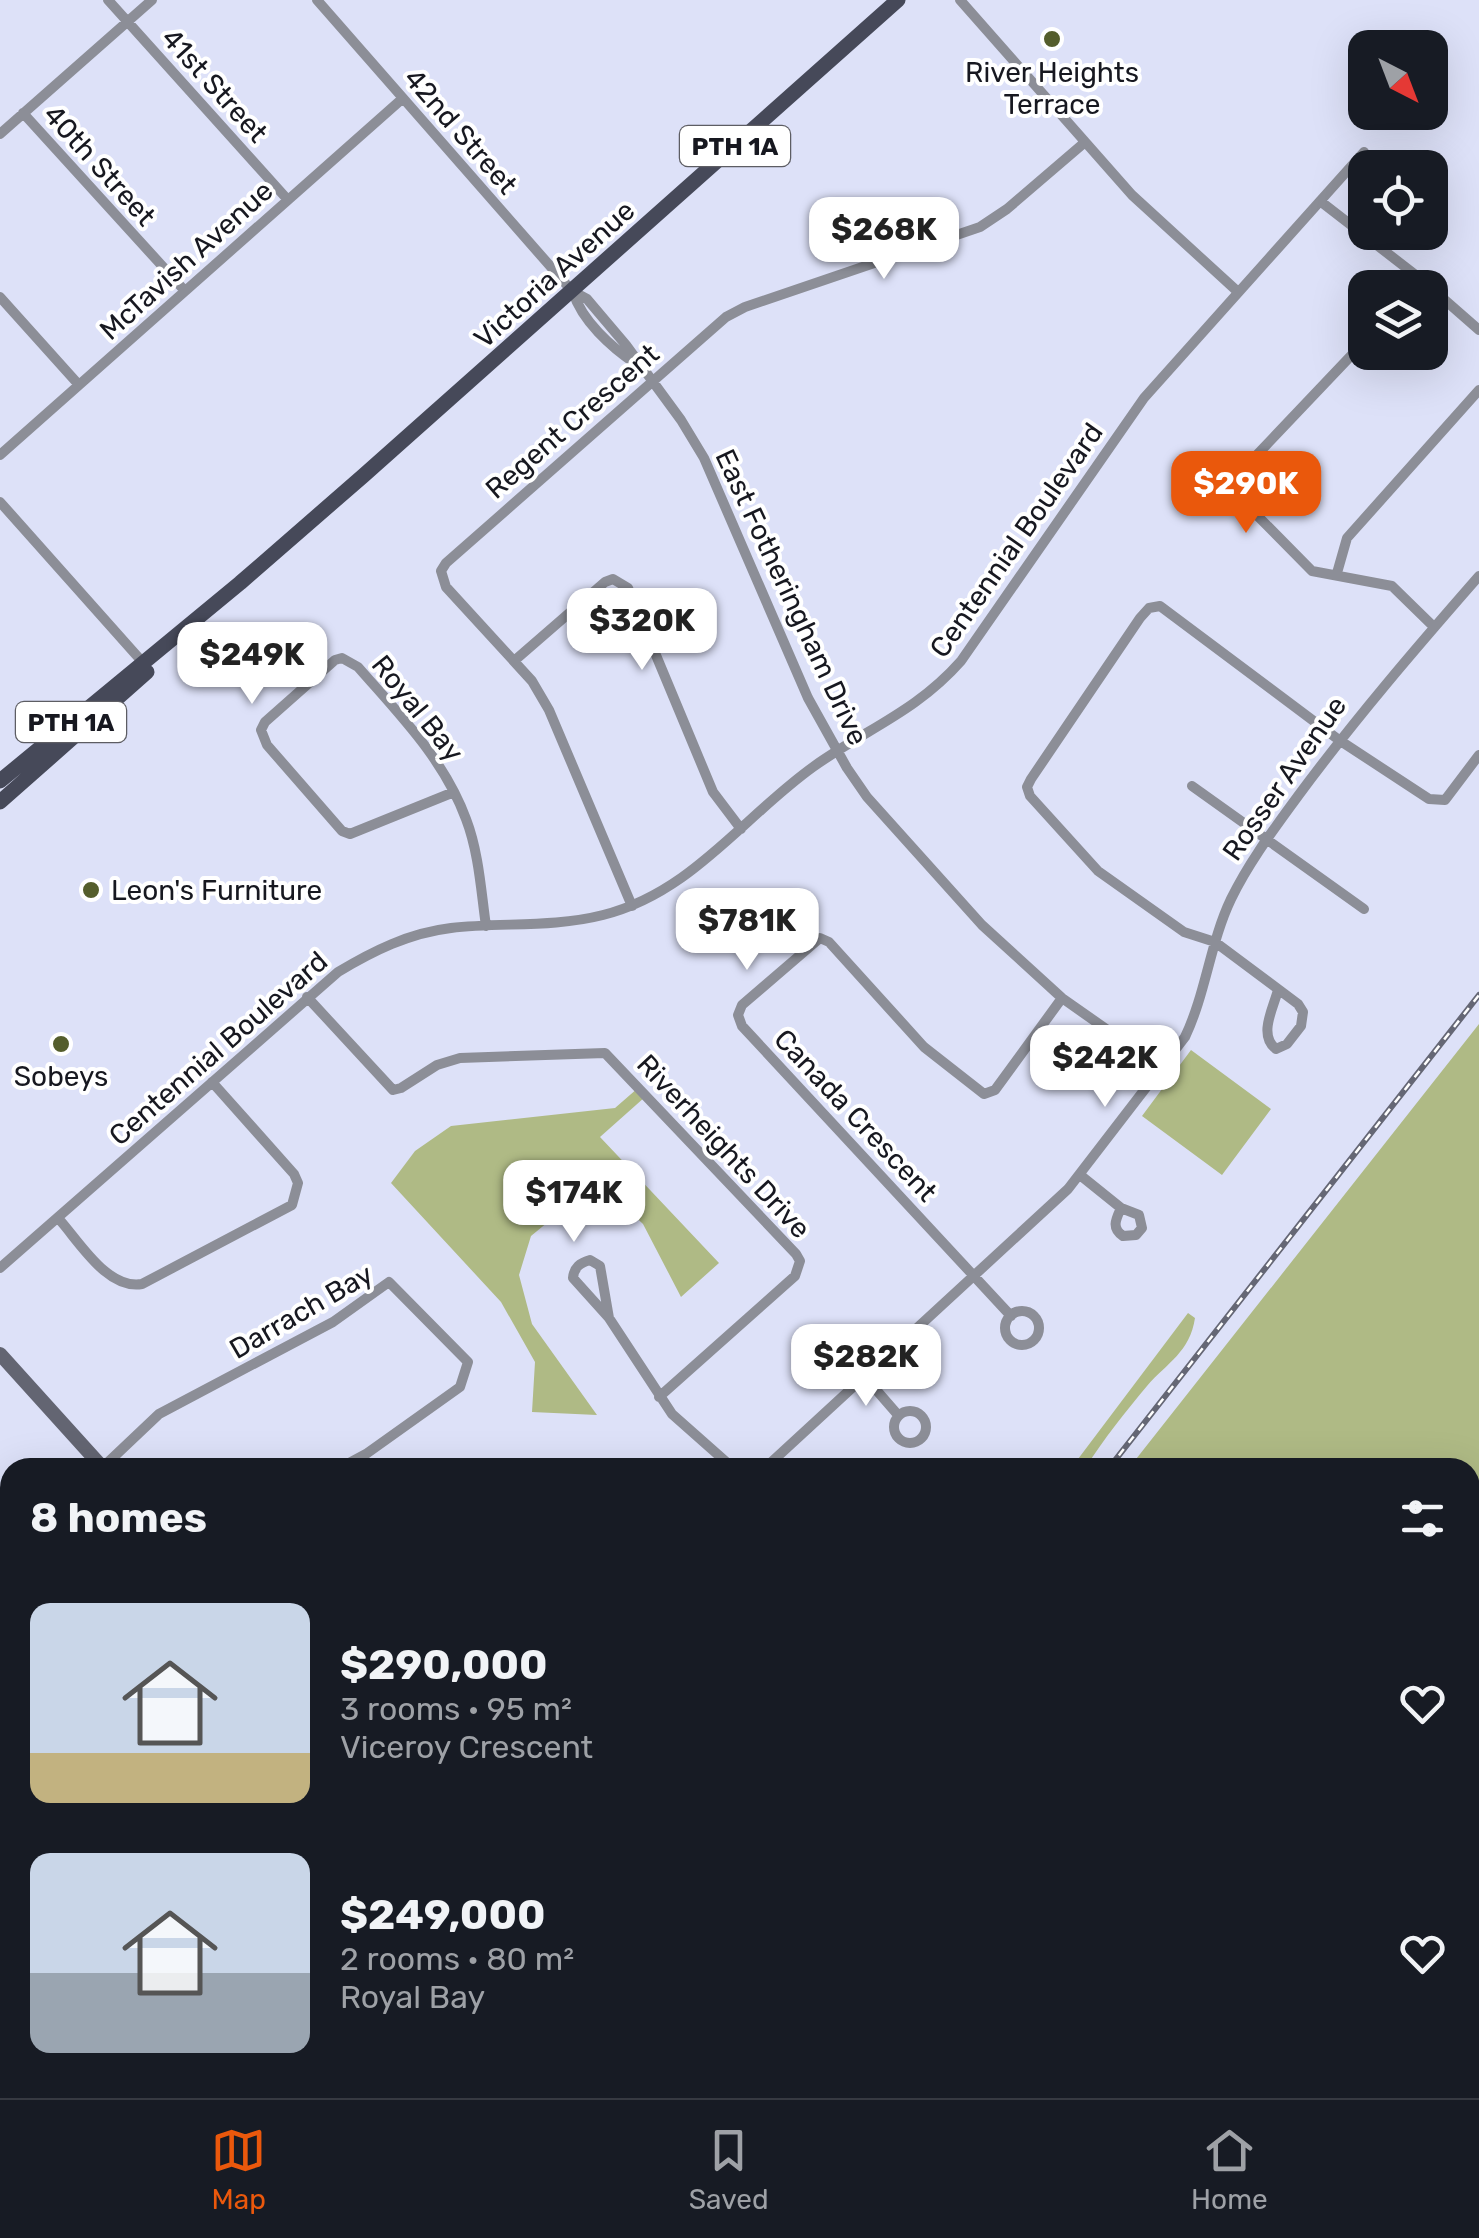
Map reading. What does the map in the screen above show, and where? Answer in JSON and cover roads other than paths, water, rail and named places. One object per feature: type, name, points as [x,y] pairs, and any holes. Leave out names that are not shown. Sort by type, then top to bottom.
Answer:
[{"type":"main road","name":"Victoria Avenue","points":[[0,802],[240,582],[898,0]]},
{"type":"main road","name":"Victoria Avenue","points":[[0,781],[146,666]]},
{"type":"street","name":"41st Street","points":[[108,0],[288,200]]},
{"type":"street","points":[[0,134],[152,0]]},
{"type":"street","name":"42nd Street","points":[[318,0],[572,291]]},
{"type":"street","points":[[960,0],[1132,195],[1238,291]]},
{"type":"street","name":"McTavish Avenue","points":[[0,455],[402,99]]},
{"type":"street","name":"40th Street","points":[[23,114],[185,292]]},
{"type":"street","name":"Regent Crescent","points":[[632,906],[549,710],[532,681],[446,586],[440,571],[716,324],[745,307],[980,226],[1007,209],[1084,142]]},
{"type":"street","name":"Centennial Boulevard","points":[[0,1268],[307,997],[370,952],[451,928],[585,919],[632,906],[683,878],[791,784],[837,751],[914,706],[940,685],[961,661],[1144,398],[1348,170]]},
{"type":"street","points":[[1320,201],[1402,270]]},
{"type":"street","name":"East Fotheringham Drive","points":[[572,291],[578,308],[618,352],[639,366],[682,420],[704,458],[808,698],[867,797],[982,924],[1062,998],[1162,1069]]},
{"type":"street","points":[[0,296],[79,385]]},
{"type":"street","points":[[1448,306],[1479,330]]},
{"type":"street","points":[[1348,359],[1234,479],[1232,490],[1312,571],[1392,586],[1434,627]]},
{"type":"street","points":[[1338,573],[1346,538],[1479,390]]},
{"type":"street","points":[[0,502],[146,666]]},
{"type":"street","name":"Rosser Avenue","points":[[776,1458],[976,1277],[1080,1175],[1185,1037],[1197,1012],[1231,899],[1266,840],[1338,740],[1479,576]]},
{"type":"street","points":[[514,661],[605,582],[613,578],[622,582],[628,588],[713,792],[742,829]]},
{"type":"street","points":[[1278,990],[1266,1034],[1269,1045],[1276,1049],[1287,1044],[1303,1020],[1298,1004],[1215,942],[1184,932],[1098,870],[1030,796],[1027,787],[1031,779],[1140,618],[1149,608],[1160,606],[1338,740],[1430,800],[1438,802],[1451,793],[1479,755]]},
{"type":"street","name":"Royal Bay","points":[[454,792],[350,834],[342,831],[268,745],[261,730],[327,665],[342,658],[358,667],[422,741],[454,792],[476,852],[486,926]]},
{"type":"street","points":[[1192,786],[1364,910]]},
{"type":"street","name":"Canada Crescent","points":[[976,1277],[742,1026],[738,1015],[742,1005],[820,938],[829,942],[924,1046],[984,1094],[994,1090],[1062,998]]},
{"type":"street","name":"Riverheights Drive","points":[[307,997],[392,1090],[437,1065],[460,1058],[606,1053],[796,1254],[800,1261],[794,1276],[659,1397]]},
{"type":"street","points":[[58,1218],[113,1278],[134,1285],[292,1205],[298,1183],[294,1174],[212,1082]]},
{"type":"street","points":[[1080,1175],[1121,1208]]},
{"type":"street","points":[[609,1318],[600,1266],[590,1260],[582,1262],[576,1267],[574,1278],[609,1318],[659,1397],[721,1458]]},
{"type":"street","points":[[976,1277],[1011,1316]]},
{"type":"street","name":"Darrach Bay","points":[[113,1458],[159,1414],[334,1322],[390,1282],[468,1362],[460,1387],[359,1458]]},
{"type":"street","points":[[0,1354],[95,1458]]},
{"type":"street","points":[[865,1377],[898,1416]]},
{"type":"railway","points":[[1117,1458],[1479,995]]},
{"type":"place","name":"River Heights Terrace","points":[[1052,39]]},
{"type":"place","name":"Leon's Furniture","points":[[91,890]]},
{"type":"place","name":"Sobeys","points":[[61,1044]]}]
